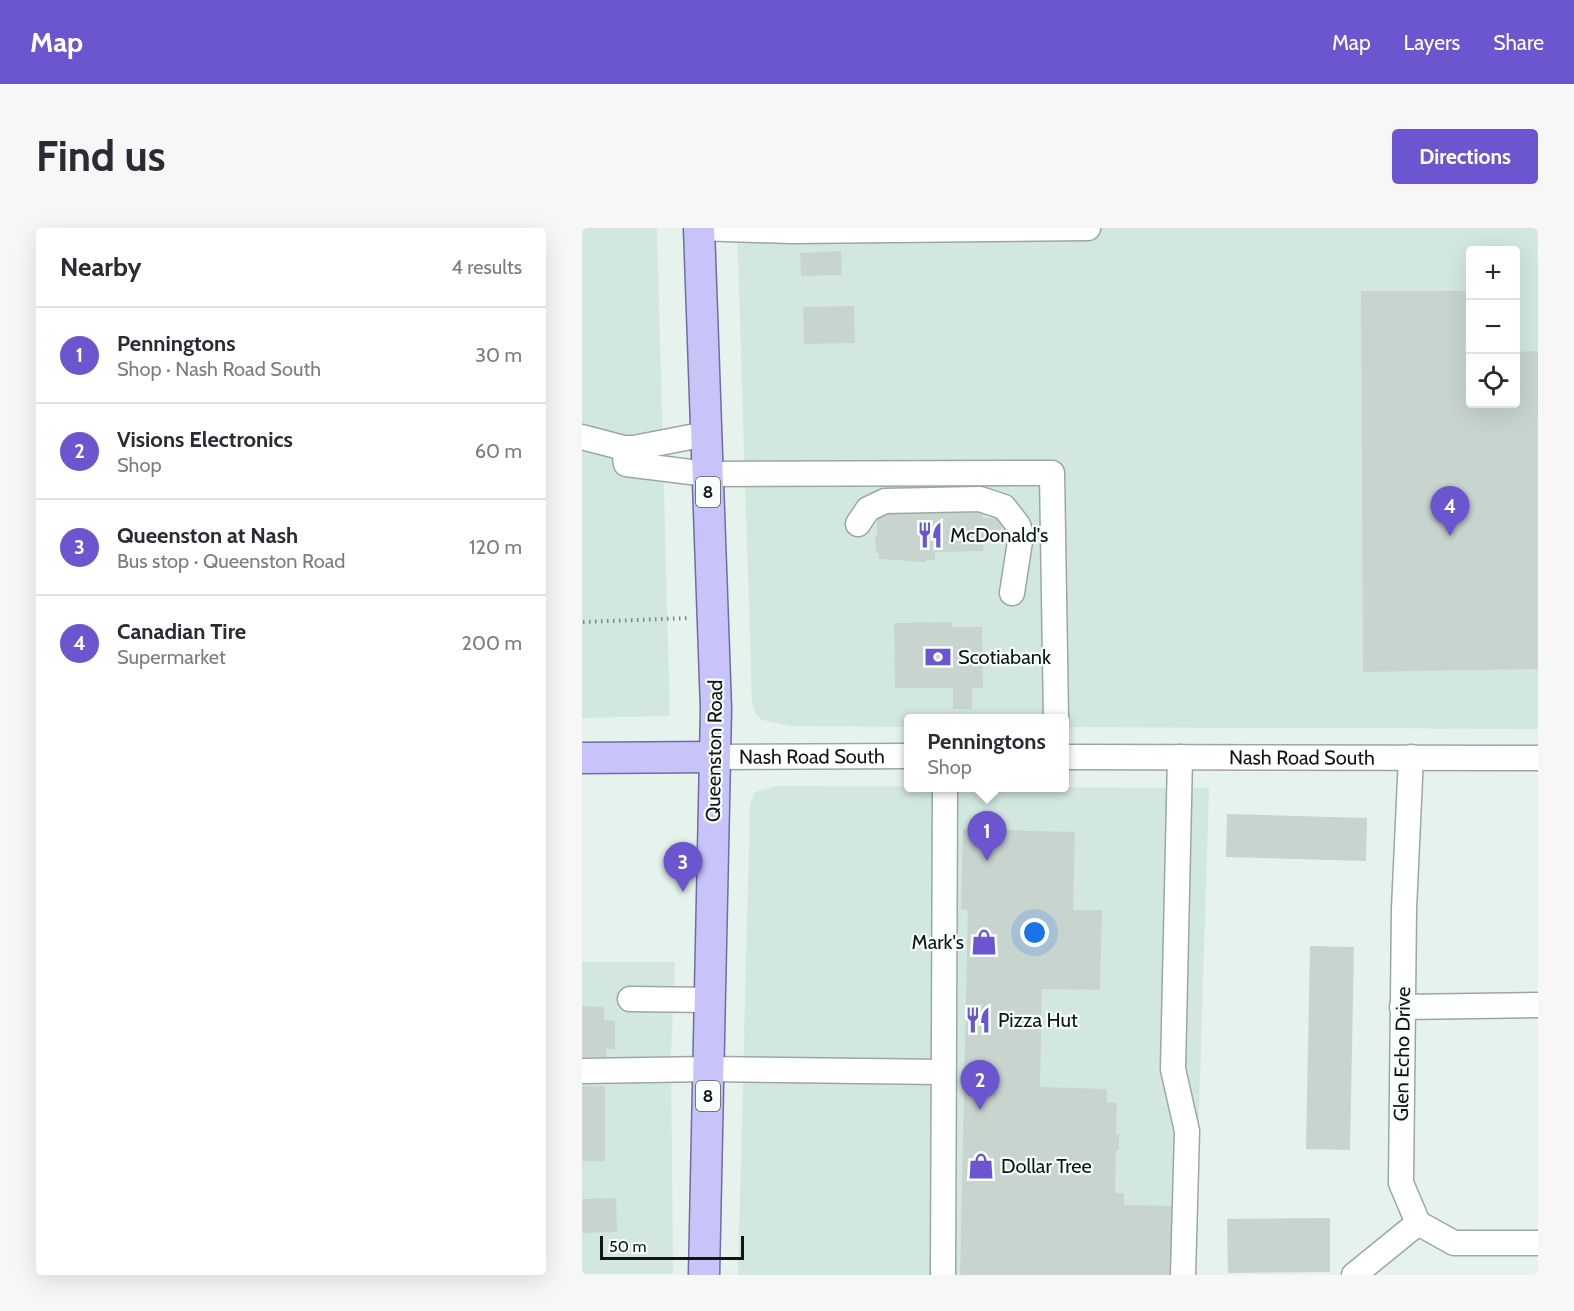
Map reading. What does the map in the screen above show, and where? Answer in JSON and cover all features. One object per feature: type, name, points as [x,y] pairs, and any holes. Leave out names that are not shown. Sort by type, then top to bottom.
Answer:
[{"type":"main road","name":"Queenston Road","points":[[698,228],[716,709],[704,1275]]},
{"type":"main road","points":[[582,758],[714,757]]},
{"type":"street","points":[[698,228],[791,231],[1088,228]]},
{"type":"street","points":[[625,456],[650,445],[706,434]]},
{"type":"street","points":[[582,437],[625,456],[707,474],[1052,473],[1056,714]]},
{"type":"street","points":[[858,524],[868,509],[885,501],[980,499],[1004,507],[1023,508],[1031,515],[1036,531],[1031,541],[1019,552],[1012,593]]},
{"type":"street","name":"Nash Road South","points":[[714,757],[904,756]]},
{"type":"street","name":"Nash Road South","points":[[1069,757],[1538,758]]},
{"type":"street","points":[[1180,757],[1173,1070],[1187,1131],[1182,1275]]},
{"type":"street","name":"Glen Echo Drive","points":[[1411,757],[1404,909],[1401,1183],[1418,1222]]},
{"type":"street","points":[[943,1275],[945,792]]},
{"type":"street","points":[[630,999],[710,1000]]},
{"type":"street","points":[[1402,1007],[1538,1005]]},
{"type":"street","points":[[582,1071],[708,1069],[943,1072]]},
{"type":"street","points":[[1354,1275],[1418,1222],[1454,1243],[1538,1243]]},
{"type":"path","points":[[583,622],[712,617]]},
{"type":"shaded area","points":[[582,228],[657,228],[670,716],[582,718]]},
{"type":"shaded area","points":[[737,228],[1538,228],[1538,729],[1069,727],[1069,714],[904,714],[904,727],[791,726],[762,720],[756,715],[752,703]]},
{"type":"shaded area","points":[[775,786],[904,787],[904,792],[1069,792],[1069,787],[1209,788],[1194,1275],[738,1275],[750,804],[755,792]]},
{"type":"shaded area","points":[[582,962],[675,962],[671,1057],[673,1274],[582,1274]]},
{"type":"building","points":[[841,251],[842,275],[801,276],[800,253]]},
{"type":"building","points":[[1361,291],[1466,291],[1466,408],[1520,408],[1520,352],[1538,351],[1538,669],[1363,672]]},
{"type":"building","points":[[854,306],[855,343],[804,344],[803,307]]},
{"type":"building","name":"McDonald's","points":[[877,508],[933,510],[933,513],[967,510],[967,513],[983,513],[982,518],[1002,518],[1001,532],[984,533],[983,551],[935,552],[935,560],[926,560],[926,562],[879,559],[879,553],[876,553],[875,536],[877,536]]},
{"type":"building","name":"Scotiabank","points":[[952,622],[952,627],[982,627],[983,688],[972,688],[972,709],[953,709],[953,688],[895,688],[894,623]]},
{"type":"building","points":[[1227,814],[1367,818],[1366,861],[1226,857]]},
{"type":"building","points":[[963,829],[1075,832],[1073,910],[1102,910],[1100,990],[1042,989],[1040,1087],[1107,1089],[1107,1102],[1117,1103],[1116,1134],[1119,1134],[1119,1150],[1116,1150],[1115,1193],[1124,1193],[1124,1205],[1174,1206],[1173,1275],[960,1275],[968,910],[961,909]]},
{"type":"building","points":[[1310,946],[1354,947],[1350,1150],[1306,1149]]},
{"type":"building","points":[[582,1006],[604,1007],[604,1020],[615,1021],[615,1049],[606,1049],[606,1057],[582,1057]]},
{"type":"building","points":[[582,1086],[605,1086],[605,1161],[582,1161]]},
{"type":"building","points":[[616,1198],[617,1232],[582,1233],[582,1199]]},
{"type":"building","points":[[1330,1218],[1330,1272],[1228,1273],[1227,1219]]},
{"type":"place","name":"McDonald's","points":[[930,535]]},
{"type":"place","name":"Canadian Tire","points":[[1450,536]]},
{"type":"place","name":"Scotiabank","points":[[938,657]]},
{"type":"place","name":"Penningtons","points":[[987,861]]},
{"type":"place","name":"Queenston at Nash","points":[[683,892]]},
{"type":"place","name":"Mark's","points":[[984,942]]},
{"type":"place","name":"Pizza Hut","points":[[978,1020]]},
{"type":"place","name":"Visions Electronics","points":[[980,1110]]},
{"type":"place","name":"Dollar Tree","points":[[981,1166]]}]
